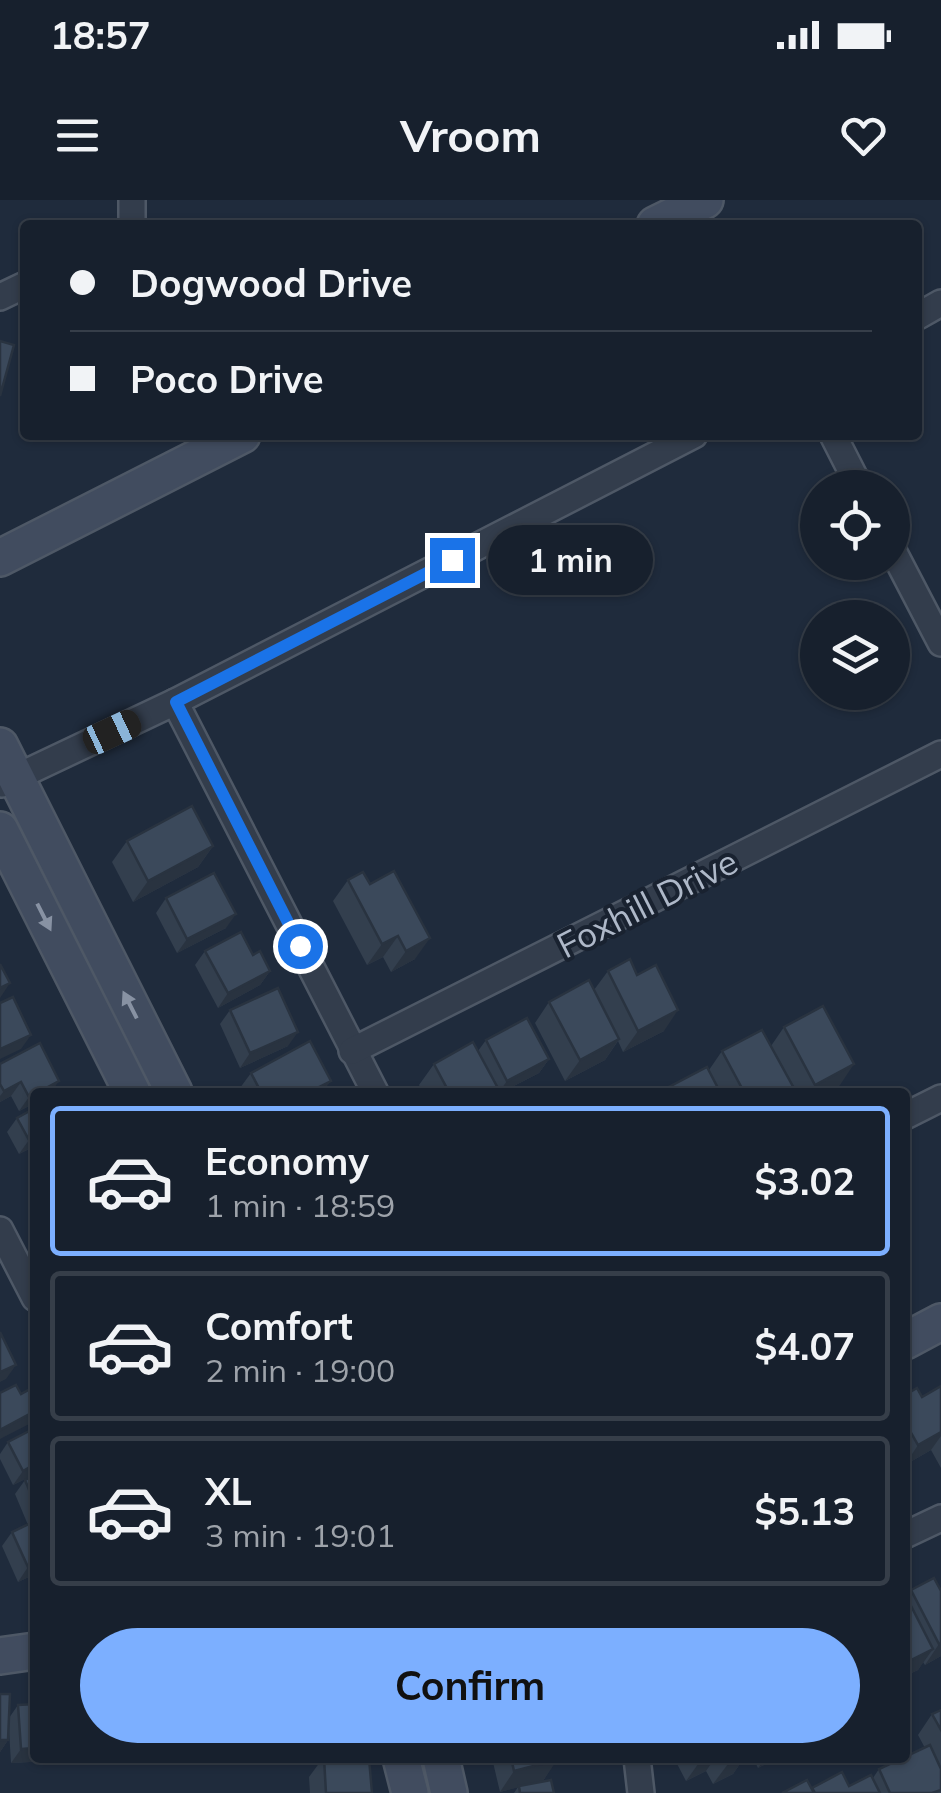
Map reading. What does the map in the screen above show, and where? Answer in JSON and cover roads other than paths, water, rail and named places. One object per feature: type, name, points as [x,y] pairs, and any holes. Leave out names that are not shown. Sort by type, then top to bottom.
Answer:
[{"type":"main road","points":[[665,220],[705,200]]},
{"type":"main road","points":[[0,558],[232,440]]},
{"type":"main road","points":[[5,770],[172,1088]]},
{"type":"main road","points":[[0,830],[130,1088]]},
{"type":"main road","points":[[910,1338],[941,1322]]},
{"type":"main road","points":[[0,1656],[30,1652]]},
{"type":"main road","points":[[402,1763],[410,1793]]},
{"type":"main road","points":[[442,1763],[448,1793]]},
{"type":"street","points":[[5,770],[176,702],[684,440]]},
{"type":"street","points":[[836,440],[851,470]]},
{"type":"street","points":[[908,580],[941,643]]},
{"type":"street","points":[[176,702],[373,1088]]},
{"type":"street","name":"Foxhill Drive","points":[[352,1051],[941,754]]},
{"type":"street","points":[[910,1114],[941,1098]]},
{"type":"street","points":[[0,1230],[30,1288]]},
{"type":"street","points":[[910,1533],[941,1518]]},
{"type":"street","points":[[638,1763],[641,1793]]}]
